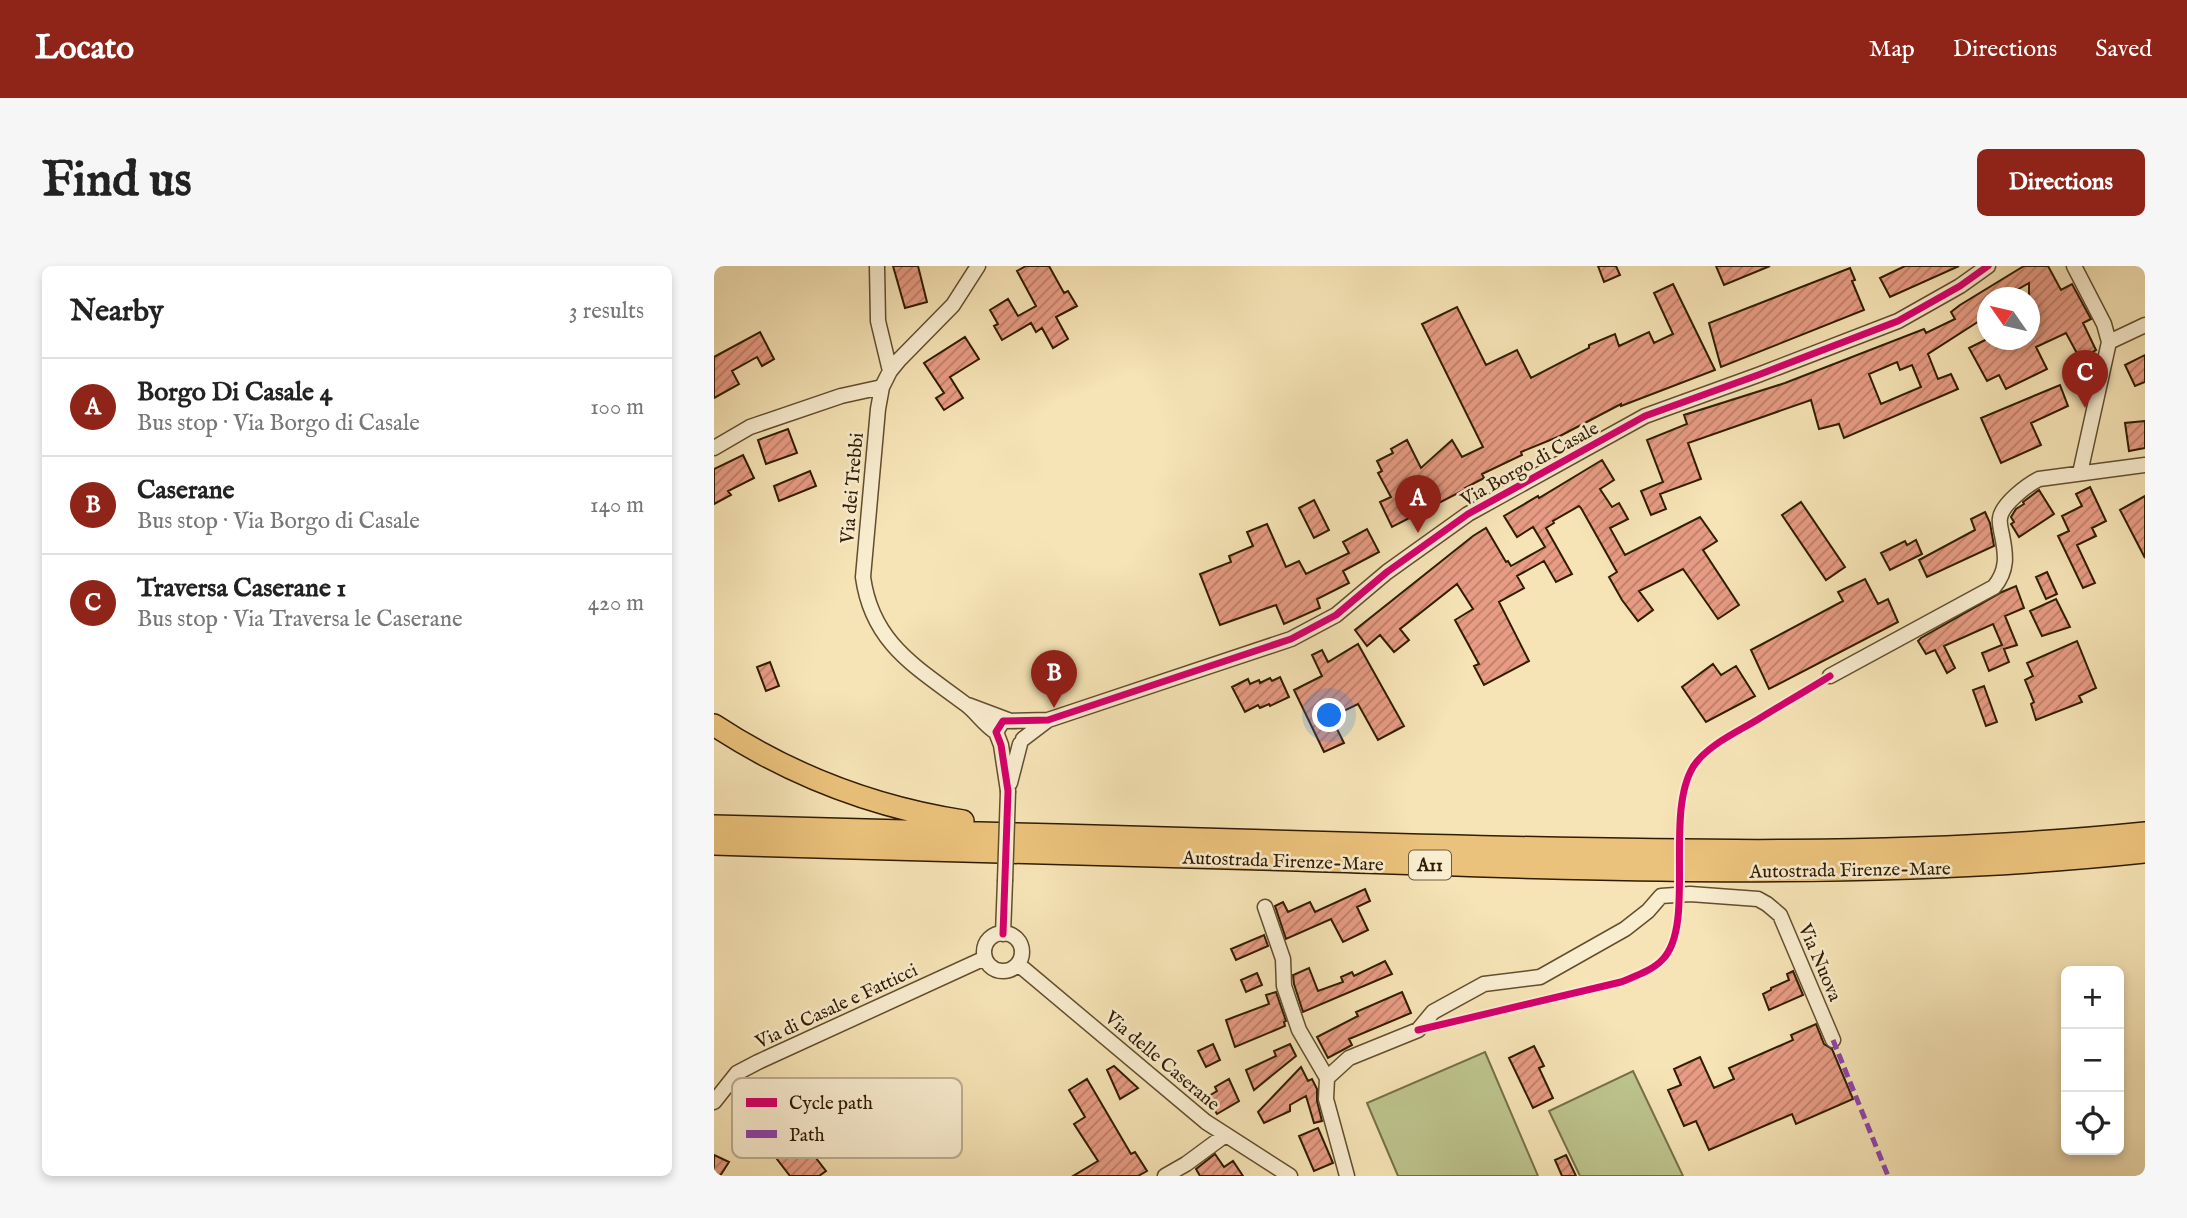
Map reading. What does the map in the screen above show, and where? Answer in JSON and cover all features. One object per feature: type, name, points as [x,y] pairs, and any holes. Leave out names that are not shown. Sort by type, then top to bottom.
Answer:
[{"type":"highway","points":[[714,725],[767,758],[830,785],[897,809],[1055,835]]},
{"type":"highway","name":"Autostrada Firenze-Mare","points":[[714,826],[1654,851],[1964,848],[2145,833]]},
{"type":"highway","name":"Autostrada Firenze-Mare","points":[[714,844],[1668,871],[1962,867],[2145,852]]},
{"type":"street","points":[[877,266],[878,321],[890,372]]},
{"type":"street","name":"Via dei Trebbi","points":[[978,266],[953,305],[899,360],[882,387],[863,577],[868,601],[882,632],[894,647],[918,670],[967,704],[998,739]]},
{"type":"street","name":"Via Borgo di Casale","points":[[1011,720],[1048,720],[1291,639],[1336,615],[1387,572],[1468,514],[1645,416],[1758,376],[1898,321],[1960,286],[1988,266]]},
{"type":"street","points":[[2074,266],[2104,324],[2109,342],[2080,473]]},
{"type":"street","points":[[2109,342],[2145,325]]},
{"type":"street","points":[[714,448],[750,427],[841,396],[882,387]]},
{"type":"street","points":[[1830,676],[1994,587],[2006,564],[2000,518],[2007,506],[2028,485],[2039,479],[2145,465]]},
{"type":"street","name":"Via dei Trebbi","points":[[967,704],[1011,720]]},
{"type":"street","points":[[1003,934],[1008,791],[1024,730],[1011,720],[1000,724],[998,739],[1008,791]]},
{"type":"street","name":"Via Borgo di Casale","points":[[1021,741],[1048,720]]},
{"type":"street","points":[[998,739],[1009,748],[1021,741]]},
{"type":"street","name":"Via Nuova","points":[[1327,1078],[1349,1058],[1418,1030],[1433,1012],[1484,984],[1540,977],[1625,929],[1648,911],[1661,896],[1690,894],[1758,899],[1767,904],[1780,915],[1833,1040]]},
{"type":"street","points":[[1265,906],[1283,959],[1284,986],[1299,1030],[1327,1078],[1326,1099],[1347,1176]]},
{"type":"street","points":[[997,934],[1003,934],[1013,936],[1020,944],[1022,955],[1018,964],[1008,971],[991,967],[984,952],[988,941],[997,934]]},
{"type":"street","name":"Via di Casale e Fatticci","points":[[733,1078],[758,1062],[985,958]]},
{"type":"street","name":"Via delle Caserane","points":[[1018,964],[1224,1136],[1290,1176]]},
{"type":"street","name":"Via di Casale e Fatticci","points":[[714,1102],[732,1079]]},
{"type":"street","points":[[1165,1176],[1224,1136]]},
{"type":"green space","points":[[1485,1052],[1538,1176],[1398,1176],[1367,1103]]},
{"type":"green space","points":[[1633,1071],[1683,1176],[1580,1176],[1549,1111]]},
{"type":"building","points":[[893,266],[918,266],[927,302],[905,308]]},
{"type":"building","points":[[1026,266],[1049,266],[1064,293],[1068,291],[1077,306],[1056,317],[1068,339],[1053,348],[1042,328],[1036,332],[1031,323],[1002,340],[994,326],[998,324],[990,310],[1008,299],[1018,316],[1036,306],[1017,271]]},
{"type":"building","points":[[1598,266],[1616,266],[1620,275],[1604,282]]},
{"type":"building","points":[[1716,266],[1770,266],[1724,285]]},
{"type":"building","points":[[1905,266],[1959,266],[1890,297],[1880,278]]},
{"type":"building","points":[[2024,266],[2048,266],[2061,290],[2072,284],[2091,319],[2083,323],[2096,350],[2080,359],[2066,333],[2040,345],[2040,287],[2029,287],[2029,283],[2022,287],[1990,287]]},
{"type":"building","points":[[1850,268],[1855,280],[1852,281],[1864,310],[1721,367],[1709,323]]},
{"type":"building","points":[[1673,284],[1715,370],[1621,404],[1560,436],[1521,452],[1522,455],[1482,474],[1484,478],[1466,489],[1392,527],[1380,502],[1391,497],[1378,473],[1382,471],[1377,461],[1393,453],[1391,449],[1407,440],[1421,468],[1452,440],[1462,457],[1483,447],[1422,324],[1457,307],[1486,365],[1517,350],[1531,378],[1589,348],[1589,345],[1615,334],[1619,346],[1649,332],[1654,343],[1673,334],[1654,293]]},
{"type":"building","points":[[1977,295],[1977,322],[1928,354],[1938,379],[1951,374],[1958,389],[1844,438],[1839,424],[1819,429],[1811,400],[1688,443],[1701,479],[1660,494],[1666,509],[1651,515],[1641,491],[1663,482],[1647,440],[1687,424],[1684,415],[1785,383],[1924,329],[1926,333],[1955,319],[1951,312]],"holes":[[[1897,362],[1900,370],[1912,365],[1921,387],[1881,404],[1869,374]]]},
{"type":"building","points":[[760,332],[774,359],[762,366],[757,357],[732,371],[739,384],[714,398],[714,357]]},
{"type":"building","points":[[965,337],[979,359],[950,377],[963,398],[944,410],[936,398],[944,393],[924,363]]},
{"type":"building","points":[[1977,344],[1977,350],[2038,350],[2047,369],[2006,389],[1999,375],[1987,381],[1969,348]]},
{"type":"building","points":[[2145,355],[2145,382],[2135,386],[2125,365]]},
{"type":"building","points":[[2060,385],[2068,406],[2031,423],[2041,445],[2001,463],[1981,418]]},
{"type":"building","points":[[2145,421],[2145,448],[2129,451],[2125,423]]},
{"type":"building","points":[[788,429],[797,453],[766,464],[758,440]]},
{"type":"building","points":[[743,455],[754,478],[728,491],[731,495],[714,504],[714,469]]},
{"type":"building","points":[[1602,460],[1614,480],[1600,489],[1612,507],[1619,503],[1628,519],[1610,528],[1625,555],[1700,517],[1717,541],[1703,550],[1739,605],[1718,619],[1683,569],[1639,591],[1653,610],[1638,621],[1609,577],[1617,572],[1579,506],[1546,528],[1572,574],[1556,582],[1544,561],[1517,576],[1524,588],[1499,602],[1529,661],[1484,685],[1474,666],[1479,664],[1455,620],[1473,609],[1457,584],[1400,629],[1409,640],[1394,652],[1380,635],[1367,646],[1355,630],[1486,528],[1511,566],[1545,547],[1533,527],[1517,537],[1504,516]]},
{"type":"building","points":[[810,471],[816,486],[779,501],[774,486]]},
{"type":"building","points":[[2090,487],[2106,521],[2092,528],[2096,536],[2077,545],[2095,583],[2083,588],[2058,536],[2069,531],[2062,516],[2082,506],[2076,494]]},
{"type":"building","points":[[2039,490],[2054,514],[2019,537],[2011,524],[2014,522],[2011,517],[2023,502]]},
{"type":"building","points":[[2145,496],[2145,558],[2120,510]]},
{"type":"building","points":[[1314,500],[1329,530],[1314,538],[1299,508]]},
{"type":"building","points":[[1801,502],[1845,567],[1826,580],[1782,515]]},
{"type":"building","points":[[1985,512],[1994,546],[1927,577],[1919,560],[1975,530],[1971,519]]},
{"type":"building","points":[[1267,524],[1286,567],[1299,561],[1306,574],[1349,553],[1343,542],[1367,529],[1379,552],[1343,571],[1349,583],[1317,599],[1320,608],[1284,624],[1276,605],[1220,625],[1200,574],[1231,562],[1229,556],[1253,546],[1247,532]]},
{"type":"building","points":[[1916,540],[1922,554],[1890,570],[1881,553],[1905,541],[1907,545]]},
{"type":"building","points":[[2047,572],[2057,594],[2046,599],[2036,577]]},
{"type":"building","points":[[1865,579],[1878,604],[1888,599],[1898,622],[1769,689],[1751,650],[1843,601],[1838,592]]},
{"type":"building","points":[[2016,586],[2024,608],[2005,616],[2017,645],[2004,649],[2009,662],[1989,671],[1982,653],[2002,645],[1993,624],[1944,646],[1955,668],[1947,673],[1935,650],[1926,654],[1918,641],[1921,638]]},
{"type":"building","points":[[2056,599],[2070,627],[2042,636],[2030,611]]},
{"type":"building","points":[[2077,641],[2096,688],[2079,696],[2082,702],[2036,720],[2031,704],[2034,702],[2025,680],[2033,676],[2027,663]]},
{"type":"building","points":[[1358,644],[1404,726],[1378,740],[1358,704],[1331,717],[1344,743],[1324,752],[1294,690],[1322,676],[1312,655],[1322,650],[1328,662]]},
{"type":"building","points":[[770,662],[779,686],[766,691],[757,667]]},
{"type":"building","points":[[1713,664],[1721,675],[1736,666],[1755,696],[1706,722],[1682,687]]},
{"type":"building","points":[[1280,677],[1289,697],[1270,706],[1269,704],[1260,708],[1258,705],[1245,712],[1232,687],[1248,679],[1250,684]]},
{"type":"building","points":[[1984,686],[1997,722],[1986,726],[1973,690]]},
{"type":"building","points":[[1365,889],[1370,901],[1357,907],[1368,930],[1343,942],[1331,919],[1286,939],[1275,906],[1283,902],[1288,912],[1310,902],[1315,912]]},
{"type":"building","points":[[1264,935],[1268,946],[1236,960],[1231,949]]},
{"type":"building","points":[[1385,961],[1392,974],[1303,1012],[1293,975],[1309,968],[1318,991],[1343,982],[1341,977],[1352,972],[1354,976]]},
{"type":"building","points":[[1793,971],[1803,995],[1769,1010],[1763,994],[1789,980],[1787,974]]},
{"type":"building","points":[[1257,973],[1262,985],[1246,992],[1241,980]]},
{"type":"building","points":[[1276,992],[1286,1021],[1285,1026],[1235,1047],[1226,1020],[1269,1004],[1266,995]]},
{"type":"building","points":[[1402,992],[1411,1013],[1349,1039],[1352,1045],[1328,1058],[1317,1037],[1358,1016],[1356,1012]]},
{"type":"building","points":[[1816,1024],[1824,1044],[1832,1049],[1853,1099],[1796,1124],[1792,1114],[1709,1150],[1696,1121],[1684,1126],[1668,1090],[1681,1085],[1674,1069],[1700,1057],[1714,1088],[1734,1079],[1729,1068],[1793,1040],[1791,1035]]},
{"type":"building","points":[[1213,1044],[1220,1060],[1206,1067],[1198,1051]]},
{"type":"building","points":[[1290,1044],[1296,1056],[1254,1090],[1246,1070],[1276,1056],[1274,1051]]},
{"type":"building","points":[[1534,1046],[1544,1066],[1539,1068],[1553,1098],[1533,1108],[1509,1058]]},
{"type":"building","points":[[1114,1066],[1138,1088],[1120,1099],[1107,1070]]},
{"type":"building","points":[[1301,1067],[1308,1081],[1312,1079],[1317,1089],[1322,1121],[1314,1123],[1306,1096],[1290,1105],[1290,1111],[1264,1123],[1258,1112]]},
{"type":"building","points":[[1087,1079],[1131,1154],[1135,1152],[1147,1171],[1138,1176],[1073,1176],[1098,1161],[1074,1124],[1085,1117],[1069,1090]]},
{"type":"building","points":[[1229,1079],[1239,1101],[1217,1114],[1207,1097],[1217,1091],[1215,1087]]},
{"type":"building","points":[[1318,1128],[1333,1163],[1314,1171],[1299,1136]]},
{"type":"building","points":[[1215,1154],[1224,1167],[1233,1161],[1243,1176],[1200,1176],[1196,1169]]},
{"type":"building","points":[[714,1155],[729,1162],[720,1176],[714,1176]]},
{"type":"building","points":[[1566,1155],[1576,1176],[1562,1176],[1555,1160]]},
{"type":"building","points":[[776,1158],[816,1158],[826,1171],[819,1176],[790,1176]]},
{"type":"marked path","points":[[1833,1040],[1888,1176]]},
{"type":"cycle path","points":[[1003,934],[1008,791],[1001,745],[996,732],[1003,721],[1048,720],[1291,639],[1336,615],[1387,572],[1468,514],[1645,416],[1898,321],[1960,286],[1988,266]]},
{"type":"cycle path","points":[[1418,1030],[1621,982],[1659,963],[1673,943],[1678,921],[1681,812],[1685,788],[1693,767],[1706,752],[1722,740],[1830,676]]},
{"type":"place","name":"Traversa Caserane 1","points":[[2085,408]]},
{"type":"place","name":"Borgo Di Casale 4","points":[[1418,533]]},
{"type":"place","name":"Caserane","points":[[1054,708]]}]
